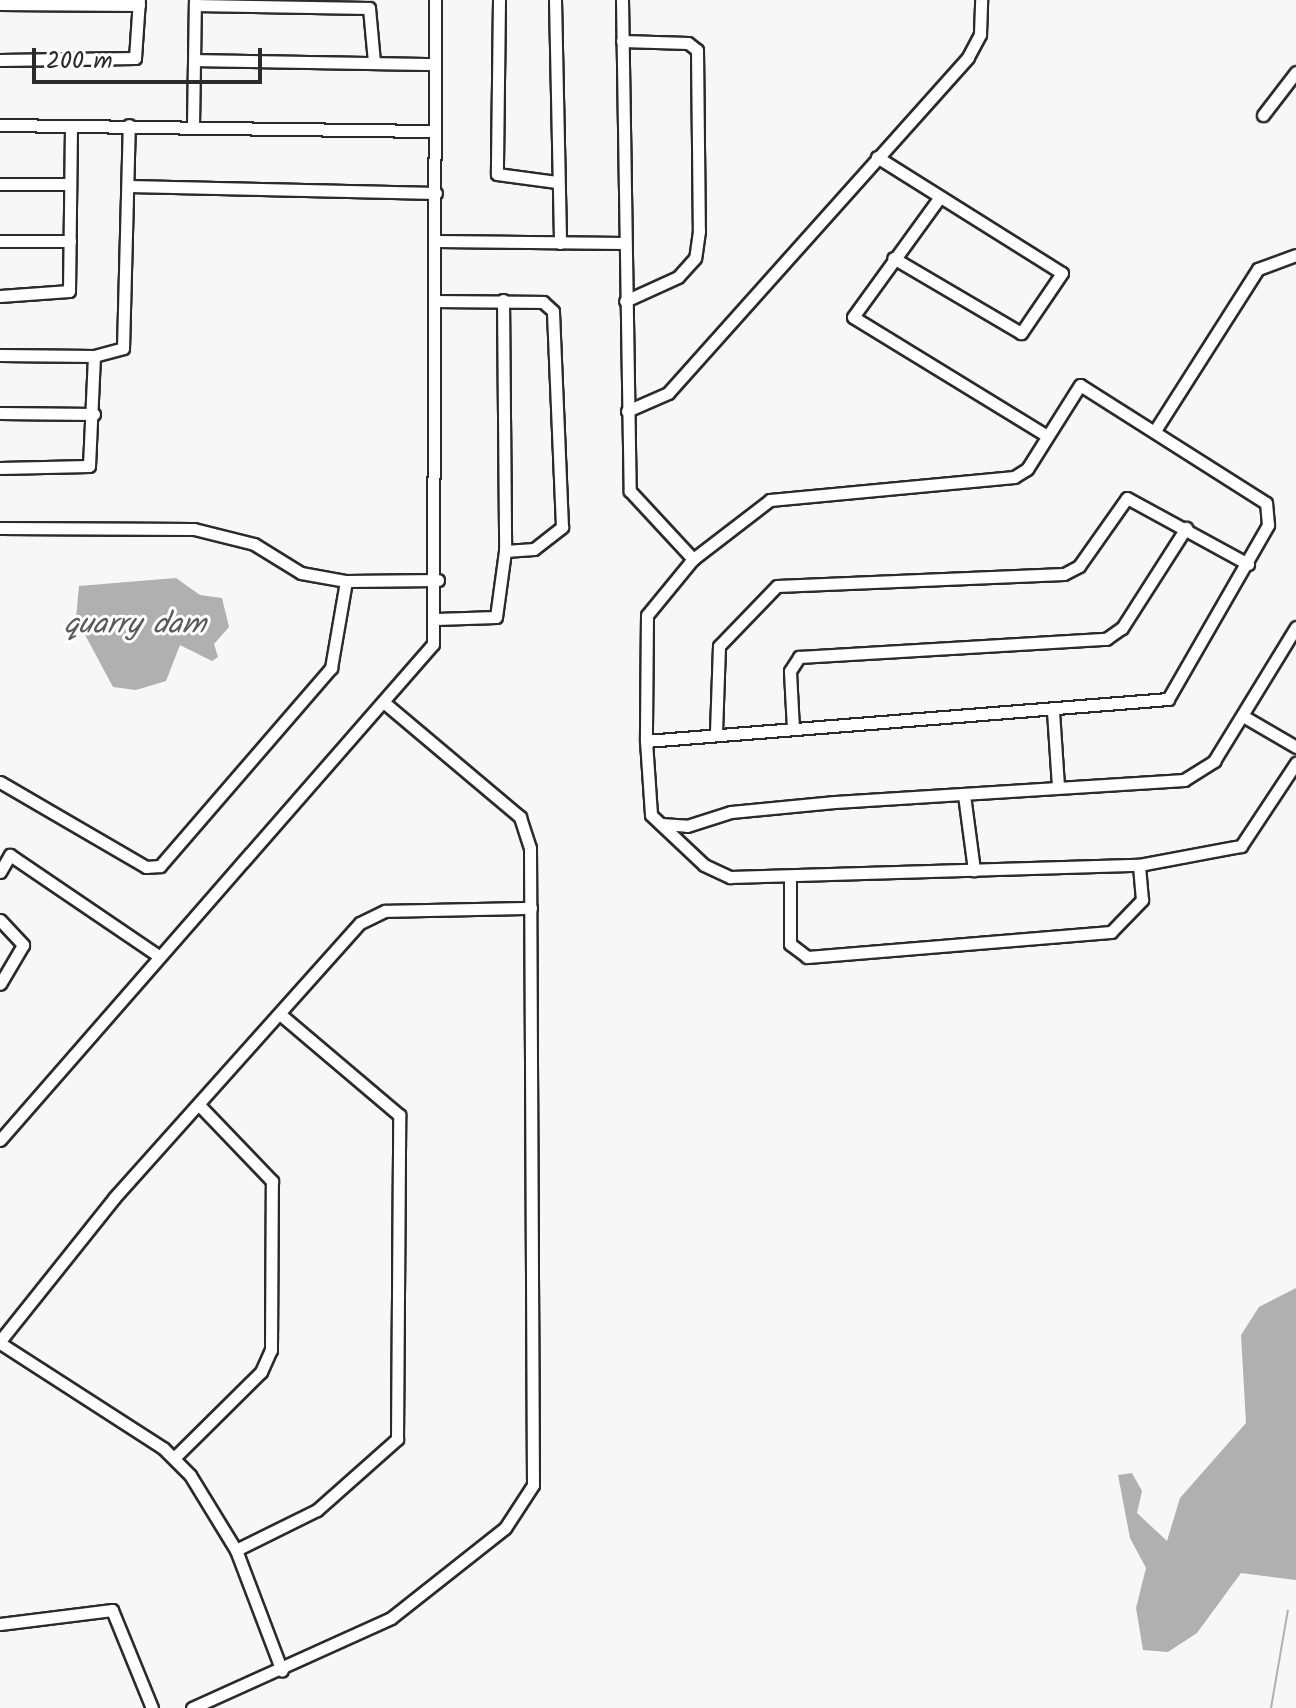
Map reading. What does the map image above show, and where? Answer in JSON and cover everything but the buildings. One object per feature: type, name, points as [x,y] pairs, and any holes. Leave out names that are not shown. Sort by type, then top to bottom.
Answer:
[{"type":"street","points":[[0,1140],[157,955],[426,656],[436,619],[438,580],[435,0]]},
{"type":"street","points":[[499,0],[497,174],[556,182]]},
{"type":"street","points":[[555,0],[556,182],[560,243]]},
{"type":"street","points":[[622,0],[625,301],[631,497],[693,559]]},
{"type":"street","points":[[627,411],[668,393],[968,57],[980,34],[981,0]]},
{"type":"street","points":[[0,4],[139,2],[135,58],[0,60]]},
{"type":"street","points":[[193,125],[195,2],[369,8],[374,62]]},
{"type":"street","points":[[622,41],[688,43],[697,50],[699,201],[695,258],[653,293],[625,301]]},
{"type":"street","points":[[196,60],[435,64]]},
{"type":"street","points":[[1263,115],[1296,72]]},
{"type":"street","points":[[0,125],[193,125],[435,131]]},
{"type":"street","points":[[0,355],[94,356],[115,353],[126,340],[129,125]]},
{"type":"street","points":[[0,296],[66,295],[70,241],[71,126]]},
{"type":"street","points":[[877,157],[937,201],[1062,273],[1030,329],[1016,332],[893,258]]},
{"type":"street","points":[[0,184],[70,184]]},
{"type":"street","points":[[129,186],[436,193]]},
{"type":"street","points":[[937,201],[853,317],[1047,436]]},
{"type":"street","points":[[0,241],[70,241]]},
{"type":"street","points":[[437,241],[625,243]]},
{"type":"street","points":[[1156,429],[1258,269],[1296,255]]},
{"type":"street","points":[[436,619],[496,617],[505,551],[503,300]]},
{"type":"street","points":[[438,301],[543,302],[553,311],[562,527],[534,549],[505,551]]},
{"type":"street","points":[[0,468],[89,466],[94,414],[94,356]]},
{"type":"street","points":[[646,741],[716,732],[1053,711],[1168,699],[1268,525],[1266,503],[1156,429],[1080,385],[1027,469],[1000,481],[770,500],[693,559],[647,615],[646,741],[648,809],[718,873],[790,877],[1139,865],[1241,846],[1296,763]]},
{"type":"street","points":[[0,413],[94,414]]},
{"type":"street","points":[[716,732],[719,646],[767,590],[1064,574],[1079,566],[1127,498],[1248,564]]},
{"type":"street","points":[[0,528],[217,532],[301,573],[346,581],[438,580]]},
{"type":"street","points":[[793,729],[790,671],[799,657],[1106,639],[1122,628],[1186,528]]},
{"type":"street","points":[[0,782],[146,867],[160,866],[331,668],[346,581]]},
{"type":"street","points":[[661,823],[1195,776],[1214,761],[1296,627]]},
{"type":"street","points":[[192,1708],[282,1671],[391,1618],[505,1528],[533,1485],[530,848],[520,817],[386,704]]},
{"type":"street","points":[[1053,711],[1058,787]]},
{"type":"street","points":[[1243,716],[1296,747]]},
{"type":"street","points":[[964,795],[974,870]]},
{"type":"street","points":[[0,872],[5,852],[157,955]]},
{"type":"street","points":[[790,877],[790,944],[807,957],[1111,932],[1142,900],[1139,865]]},
{"type":"street","points":[[282,1671],[236,1550],[174,1458],[0,1342],[42,1282],[370,915],[531,908]]},
{"type":"street","points":[[0,920],[23,945],[0,984]]},
{"type":"street","points":[[236,1550],[317,1510],[397,1439],[399,1115],[281,1015]]},
{"type":"street","points":[[174,1458],[261,1372],[271,1350],[272,1181],[200,1106]]},
{"type":"street","points":[[0,1624],[112,1610],[152,1708]]},
{"type":"water","name":"quarry dam","points":[[176,578],[200,595],[222,598],[229,627],[214,644],[218,657],[212,661],[180,645],[166,681],[136,690],[113,687],[76,618],[79,586]]},
{"type":"water","points":[[1296,1288],[1296,1580],[1241,1573],[1197,1633],[1168,1652],[1143,1650],[1136,1608],[1146,1568],[1130,1538],[1118,1475],[1132,1473],[1142,1491],[1137,1513],[1167,1541],[1180,1498],[1246,1423],[1241,1335],[1259,1307]]},
{"type":"waterway","points":[[1271,1708],[1288,1610]]}]
